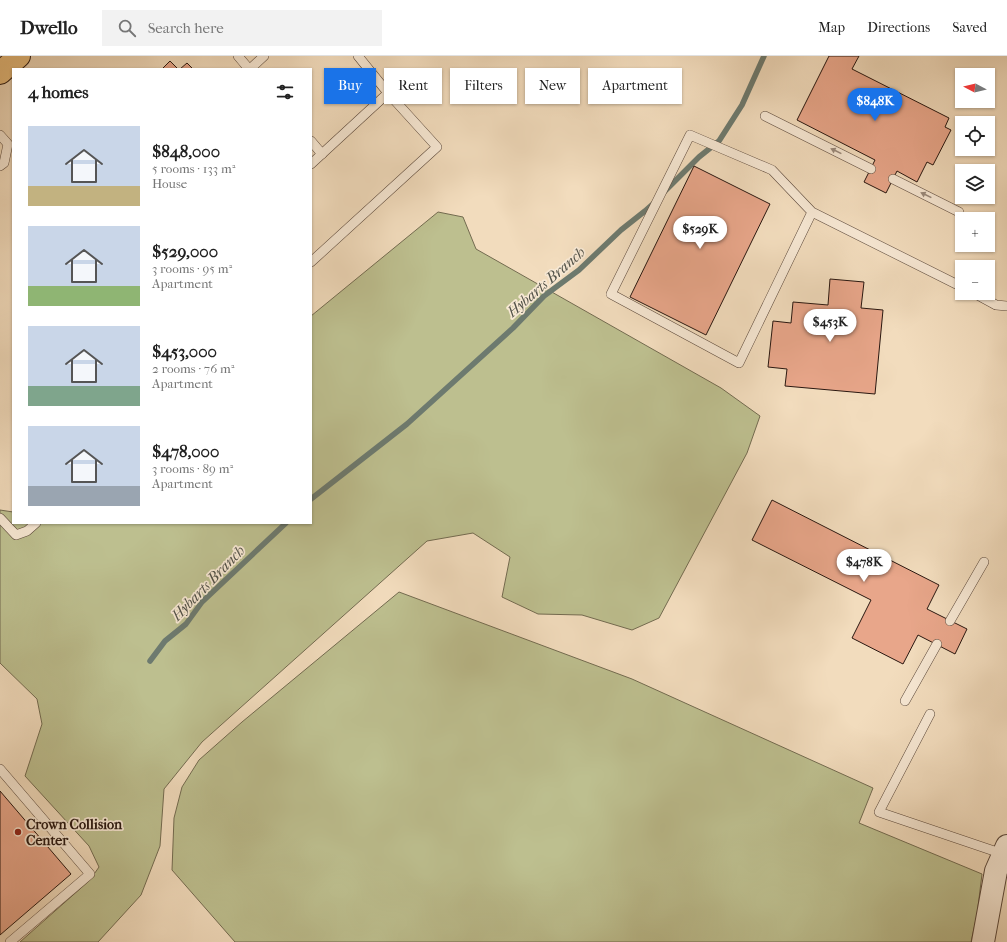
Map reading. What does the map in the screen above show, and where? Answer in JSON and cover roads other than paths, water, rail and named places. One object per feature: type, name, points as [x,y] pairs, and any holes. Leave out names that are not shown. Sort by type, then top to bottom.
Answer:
[{"type":"main road","points":[[0,73],[19,56]]},
{"type":"street","points":[[983,942],[996,871],[1005,850]]},
{"type":"lane","points":[[238,56],[248,68]]},
{"type":"lane","points":[[250,68],[264,56]]},
{"type":"lane","points":[[358,56],[384,88]]},
{"type":"lane","points":[[312,163],[384,97]]},
{"type":"lane","points":[[312,261],[437,147],[398,104]]},
{"type":"lane","points":[[765,116],[871,169]]},
{"type":"lane","points":[[0,135],[10,145],[4,163],[0,166]]},
{"type":"lane","points":[[812,212],[739,363],[611,294],[690,135],[772,170],[812,212],[955,284]]},
{"type":"lane","points":[[312,142],[322,154]]},
{"type":"lane","points":[[893,179],[959,212]]},
{"type":"lane","points":[[987,300],[996,305],[1007,306]]},
{"type":"lane","points":[[0,518],[16,535],[27,531],[35,524]]},
{"type":"lane","points":[[950,621],[984,562]]},
{"type":"lane","points":[[905,701],[937,644]]},
{"type":"lane","points":[[930,714],[879,812],[1005,850]]},
{"type":"lane","points":[[0,768],[90,874],[10,942]]},
{"type":"waterway","name":"Hybarts Branch","points":[[664,192],[699,157],[719,141],[742,105],[764,56]]},
{"type":"waterway","name":"Hybarts Branch","points":[[312,498],[407,424],[513,328],[544,296],[579,270],[621,230],[654,203]]},
{"type":"waterway","name":"Hybarts Branch","points":[[150,661],[165,641],[186,624],[202,602],[285,524]]},
{"type":"place","name":"Crown Collision Center","points":[[18,832]]}]
